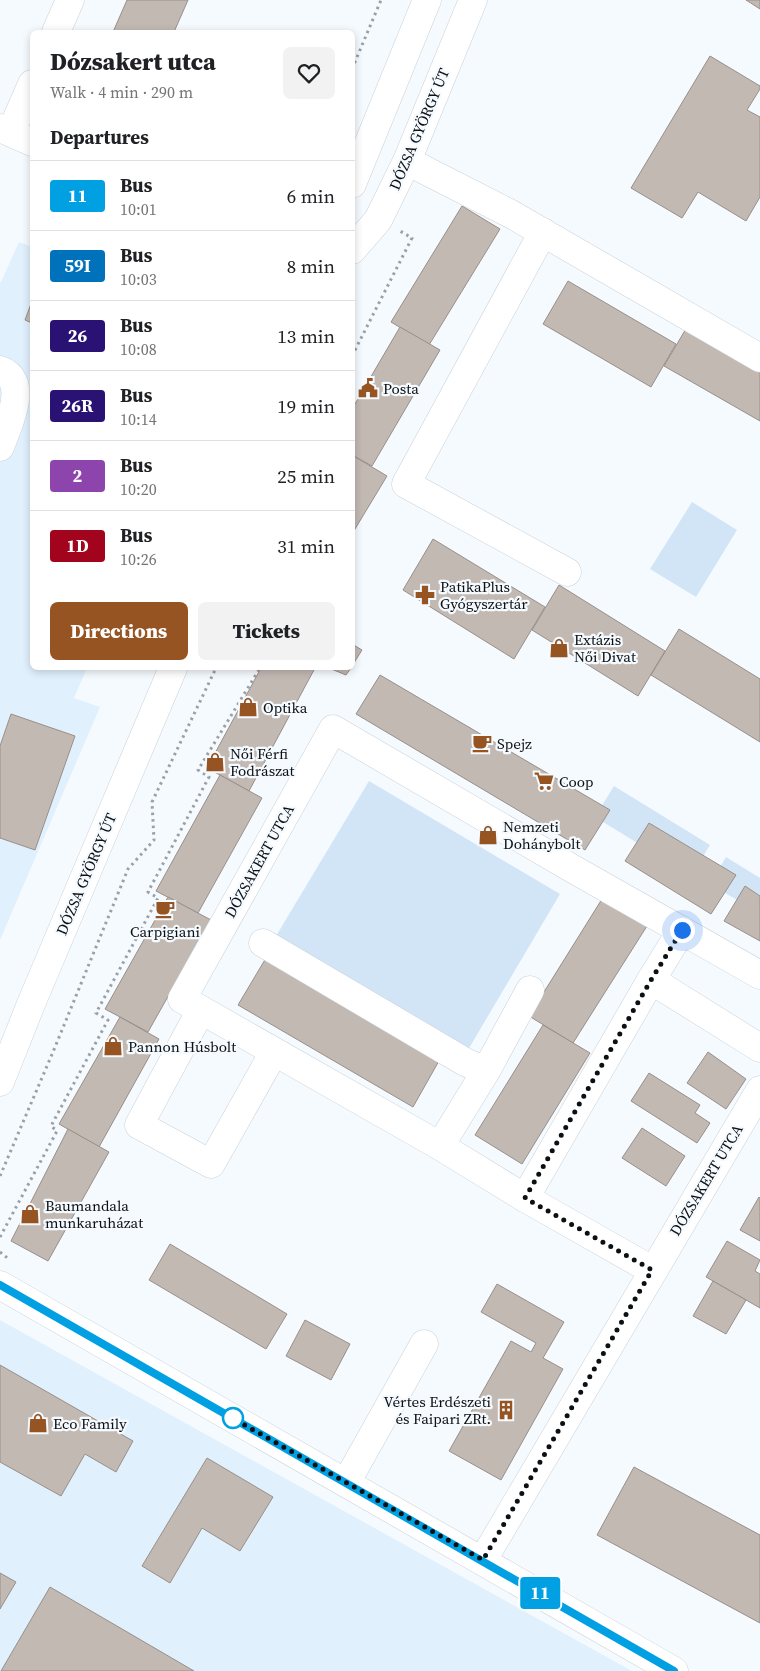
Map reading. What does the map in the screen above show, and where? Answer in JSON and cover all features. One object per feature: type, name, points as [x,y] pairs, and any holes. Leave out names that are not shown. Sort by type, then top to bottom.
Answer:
[{"type":"street","points":[[57,30],[70,0]]},
{"type":"street","points":[[355,177],[427,0]]},
{"type":"street","name":"DÓZSA GYÖRGY ÚT","points":[[355,247],[378,220],[407,161],[474,0]]},
{"type":"street","points":[[14,134],[30,90]]},
{"type":"street","points":[[407,161],[504,210],[760,358]]},
{"type":"street","points":[[543,232],[406,484],[568,572]]},
{"type":"street","points":[[0,370],[6,372],[15,386],[16,404],[0,447]]},
{"type":"street","name":"DÓZSA GYÖRGY ÚT","points":[[0,1082],[31,1004],[173,670]]},
{"type":"street","name":"DÓZSAKERT UTCA","points":[[652,1270],[525,1198],[440,1146],[182,999],[333,729],[760,976]]},
{"type":"street","points":[[525,1198],[682,930]]},
{"type":"street","points":[[263,943],[465,1062],[486,1071]]},
{"type":"street","points":[[651,980],[760,1048]]},
{"type":"street","points":[[440,1146],[486,1071],[530,990]]},
{"type":"street","points":[[201,1010],[139,1125],[211,1164],[274,1052]]},
{"type":"street","name":"DÓZSAKERT UTCA","points":[[483,1560],[652,1270],[760,1090]]},
{"type":"street","points":[[0,1285],[674,1671]]},
{"type":"street","points":[[346,1483],[424,1344]]},
{"type":"path","points":[[355,62],[381,0]]},
{"type":"path","points":[[355,350],[412,238]]},
{"type":"path","points":[[0,1176],[54,1052],[128,869],[154,840],[152,802],[215,670]]},
{"type":"path","points":[[0,1237],[57,1131],[50,1126],[108,1020],[96,1013],[158,898],[148,892],[209,777],[198,770],[259,670]]},
{"type":"shaded area","points":[[19,242],[30,246],[30,670],[86,670],[74,698],[100,707],[0,940],[0,282]]},
{"type":"shaded area","points":[[692,502],[737,530],[696,597],[650,569]]},
{"type":"shaded area","points":[[369,781],[560,894],[465,1055],[273,941]]},
{"type":"shaded area","points":[[614,786],[710,845],[691,876],[595,817]]},
{"type":"shaded area","points":[[726,857],[760,878],[760,897],[742,903],[710,884]]},
{"type":"shaded area","points":[[0,1320],[632,1671],[0,1671]]},
{"type":"building","points":[[127,0],[188,0],[175,30],[114,30]]},
{"type":"building","points":[[746,0],[760,0],[760,9]]},
{"type":"building","points":[[710,56],[760,86],[747,110],[760,117],[760,197],[746,221],[698,192],[682,218],[631,188]]},
{"type":"building","points":[[462,206],[500,229],[429,345],[391,322]]},
{"type":"building","points":[[568,281],[676,344],[651,387],[543,324]]},
{"type":"building","points":[[30,306],[30,322],[25,320]]},
{"type":"building","points":[[400,327],[440,350],[372,466],[355,457],[355,404]]},
{"type":"building","points":[[687,327],[760,369],[760,421],[664,366]]},
{"type":"building","points":[[355,457],[387,476],[355,529]]},
{"type":"building","points":[[433,539],[545,607],[514,659],[403,590]]},
{"type":"building","points":[[559,585],[665,651],[638,696],[532,630]]},
{"type":"building","points":[[679,629],[760,679],[760,742],[651,675]]},
{"type":"building","points":[[355,646],[362,650],[355,661]]},
{"type":"building","points":[[260,670],[314,670],[249,791],[207,768]]},
{"type":"building","points":[[334,670],[350,670],[346,675]]},
{"type":"building","points":[[380,675],[610,810],[585,850],[356,714]]},
{"type":"building","points":[[11,714],[75,736],[35,850],[0,838],[0,746]]},
{"type":"building","points":[[220,775],[262,798],[198,913],[156,891]]},
{"type":"building","points":[[649,823],[736,875],[711,914],[625,861]]},
{"type":"building","points":[[745,886],[760,896],[760,941],[724,921]]},
{"type":"building","points":[[168,897],[211,920],[148,1032],[105,1009]]},
{"type":"building","points":[[602,899],[647,926],[573,1043],[529,1016]]},
{"type":"building","points":[[266,958],[440,1059],[413,1107],[238,1005]]},
{"type":"building","points":[[120,1017],[159,1039],[99,1147],[59,1124]]},
{"type":"building","points":[[543,1025],[590,1053],[522,1164],[475,1135]]},
{"type":"building","points":[[708,1052],[746,1079],[726,1109],[687,1083]]},
{"type":"building","points":[[649,1073],[700,1105],[695,1113],[710,1123],[697,1143],[631,1101]]},
{"type":"building","points":[[642,1128],[685,1156],[666,1186],[622,1158]]},
{"type":"building","points":[[68,1129],[109,1152],[48,1261],[11,1241]]},
{"type":"building","points":[[760,1198],[760,1241],[740,1230]]},
{"type":"building","points":[[727,1241],[760,1260],[755,1271],[760,1274],[760,1308],[706,1277]]},
{"type":"building","points":[[170,1244],[287,1314],[266,1349],[149,1280]]},
{"type":"building","points":[[713,1281],[746,1300],[726,1334],[693,1316]]},
{"type":"building","name":"Vértes Erdészeti és Faipari ZRt.","points":[[497,1284],[564,1322],[543,1358],[563,1369],[501,1480],[449,1451],[511,1341],[531,1352],[536,1343],[481,1312]]},
{"type":"building","points":[[305,1320],[350,1344],[331,1380],[286,1356]]},
{"type":"building","points":[[0,1365],[133,1441],[116,1472],[85,1454],[61,1496],[0,1462]]},
{"type":"building","points":[[207,1458],[273,1497],[240,1551],[202,1528],[170,1583],[142,1566]]},
{"type":"building","points":[[634,1467],[760,1535],[760,1623],[597,1535]]},
{"type":"building","points":[[0,1573],[16,1582],[0,1609]]},
{"type":"building","points":[[50,1587],[194,1671],[1,1671]]},
{"type":"bus line","name":"11","points":[[0,1285],[466,1550],[674,1671]]},
{"type":"place","name":"Posta","points":[[368,388]]},
{"type":"place","name":"PatikaPlus Gyógyszertár","points":[[425,595]]},
{"type":"place","name":"Extázis Női Divat","points":[[559,648]]},
{"type":"place","name":"Optika","points":[[248,707]]},
{"type":"place","name":"Spejz","points":[[482,743]]},
{"type":"place","name":"Női Férfi Fodrászat","points":[[215,762]]},
{"type":"place","name":"Coop","points":[[544,781]]},
{"type":"place","name":"Nemzeti Dohánybolt","points":[[488,835]]},
{"type":"place","name":"Carpigiani","points":[[165,909]]},
{"type":"place","name":"Pannon Húsbolt","points":[[113,1046]]},
{"type":"place","name":"Baumandala munkaruházat","points":[[30,1214]]},
{"type":"place","name":"Vértes Erdészeti és Faipari ZRt.","points":[[506,1410]]},
{"type":"place","name":"Eco Family","points":[[38,1423]]},
{"type":"route","points":[[233,1418],[227,1415],[483,1560],[652,1270],[525,1198],[682,930]]}]
